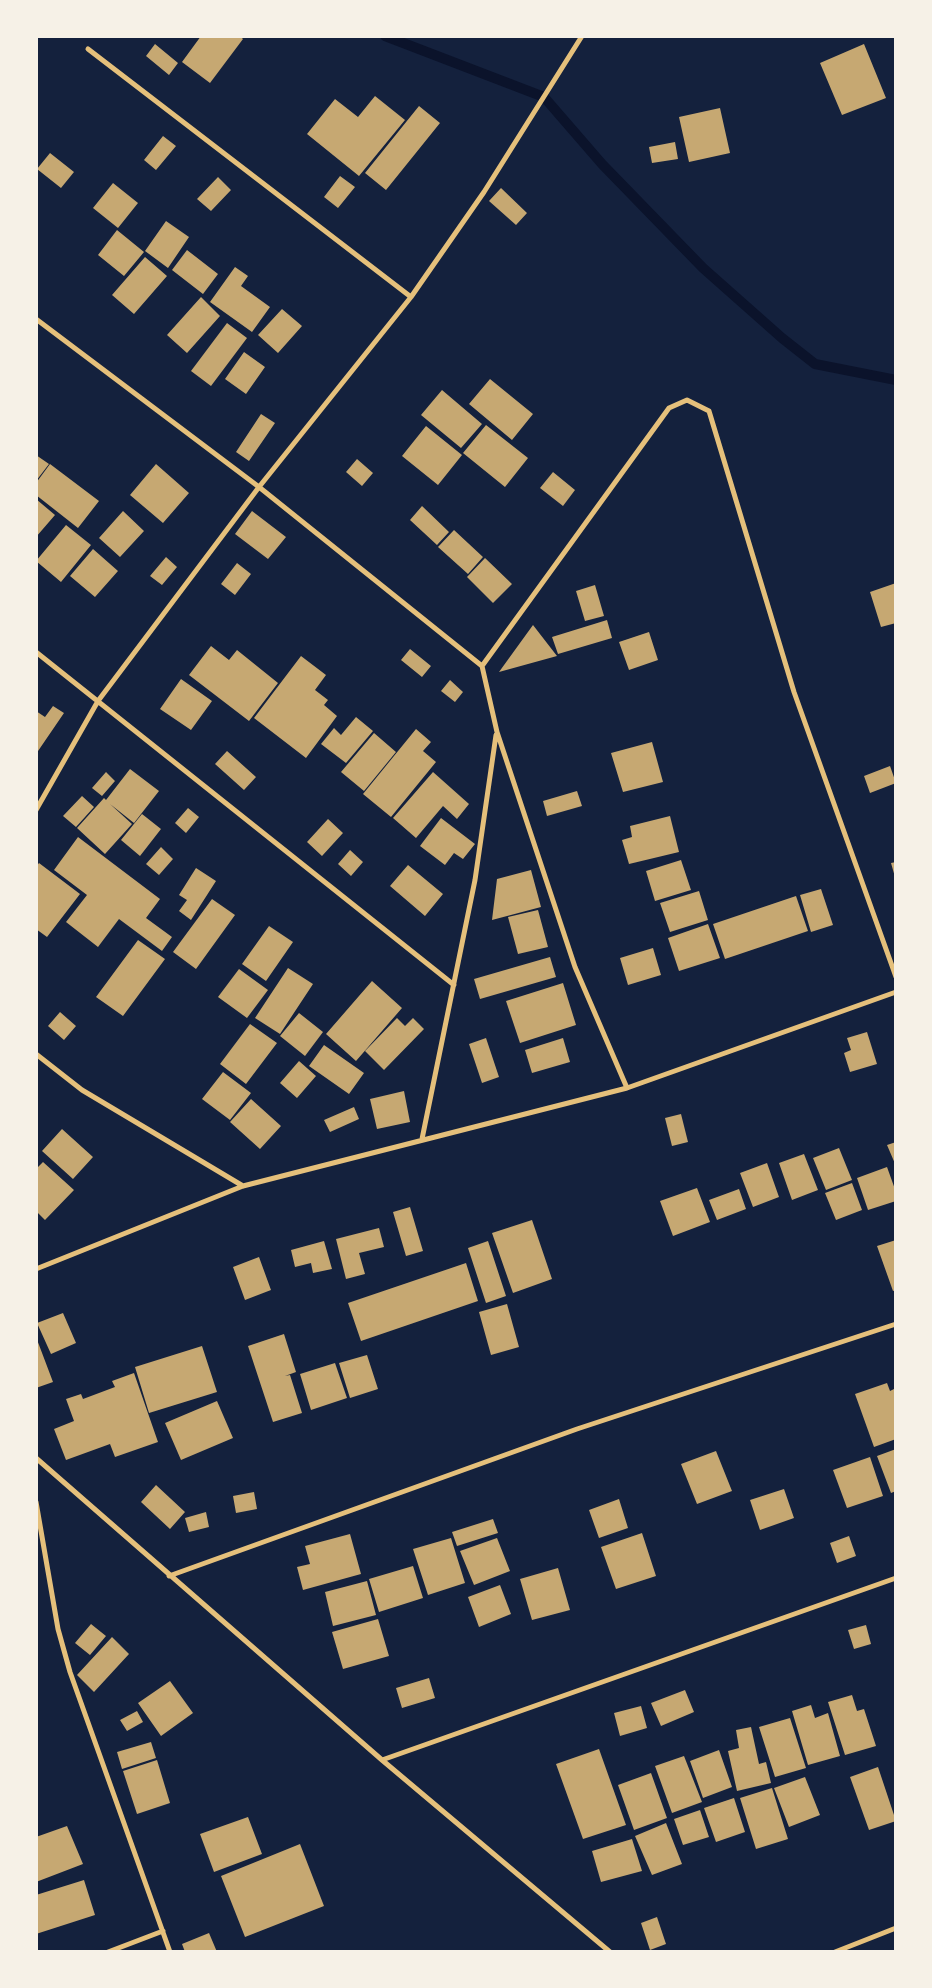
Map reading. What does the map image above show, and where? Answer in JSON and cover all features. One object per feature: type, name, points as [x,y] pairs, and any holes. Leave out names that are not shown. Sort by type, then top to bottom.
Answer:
[{"type":"street","points":[[36,810],[98,701],[259,487],[411,297],[484,192],[582,36]]},
{"type":"street","points":[[88,49],[411,297]]},
{"type":"street","points":[[36,319],[259,487],[482,666],[497,732],[576,967],[627,1088]]},
{"type":"street","points":[[482,666],[669,408],[687,400],[709,411],[794,692],[896,976]]},
{"type":"street","points":[[36,652],[454,985]]},
{"type":"street","points":[[422,1139],[475,880],[497,732]]},
{"type":"street","points":[[36,1268],[243,1186],[627,1088],[896,992]]},
{"type":"street","points":[[36,1054],[82,1090],[243,1186]]},
{"type":"street","points":[[169,1576],[577,1429],[896,1324]]},
{"type":"street","points":[[36,1458],[382,1760],[610,1952]]},
{"type":"street","points":[[36,1502],[58,1630],[65,1655],[170,1952]]},
{"type":"street","points":[[382,1760],[896,1578]]},
{"type":"street","points":[[835,1952],[896,1928]]},
{"type":"street","points":[[108,1952],[163,1931]]},
{"type":"building","points":[[201,36],[240,36],[243,39],[210,83],[182,62]]},
{"type":"building","points":[[155,44],[178,63],[169,75],[146,56]]},
{"type":"building","points":[[864,44],[886,98],[842,115],[820,63]]},
{"type":"building","points":[[375,96],[405,120],[359,176],[307,134],[335,99],[358,117]]},
{"type":"building","points":[[419,106],[440,123],[386,190],[365,173]]},
{"type":"building","points":[[720,108],[730,153],[689,162],[679,117]]},
{"type":"building","points":[[163,136],[176,146],[156,170],[144,160]]},
{"type":"building","points":[[675,142],[678,159],[652,163],[649,147]]},
{"type":"building","points":[[50,153],[74,172],[61,188],[37,169]]},
{"type":"building","points":[[340,176],[355,187],[338,208],[324,197]]},
{"type":"building","points":[[218,177],[231,190],[211,211],[197,199]]},
{"type":"building","points":[[113,183],[138,203],[118,228],[93,208]]},
{"type":"building","points":[[501,188],[527,213],[516,225],[489,201]]},
{"type":"building","points":[[166,221],[189,237],[168,268],[145,251]]},
{"type":"building","points":[[117,230],[144,252],[124,276],[98,255]]},
{"type":"building","points":[[187,250],[218,274],[203,294],[172,270]]},
{"type":"building","points":[[145,257],[167,276],[134,314],[112,295]]},
{"type":"building","points":[[235,267],[248,276],[241,286],[270,307],[252,332],[210,302]]},
{"type":"building","points":[[201,297],[220,316],[187,353],[167,335]]},
{"type":"building","points":[[282,309],[302,326],[278,353],[258,335]]},
{"type":"building","points":[[227,323],[247,338],[211,386],[191,371]]},
{"type":"building","points":[[244,352],[265,367],[246,394],[225,379]]},
{"type":"building","points":[[490,379],[533,414],[512,440],[469,404]]},
{"type":"building","points":[[442,390],[482,424],[461,448],[421,415]]},
{"type":"building","points":[[261,414],[275,423],[249,461],[236,452]]},
{"type":"building","points":[[486,425],[528,458],[505,487],[463,453]]},
{"type":"building","points":[[426,426],[462,455],[438,485],[402,456]]},
{"type":"building","points":[[36,455],[49,464],[36,481]]},
{"type":"building","points":[[357,459],[373,473],[362,486],[346,472]]},
{"type":"building","points":[[50,464],[99,501],[78,528],[36,495],[36,483]]},
{"type":"building","points":[[156,464],[189,493],[163,523],[130,495]]},
{"type":"building","points":[[553,472],[575,490],[563,506],[540,488]]},
{"type":"building","points":[[36,499],[55,515],[36,537]]},
{"type":"building","points":[[422,506],[449,532],[437,545],[410,520]]},
{"type":"building","points":[[123,511],[144,531],[120,557],[99,538]]},
{"type":"building","points":[[252,511],[286,537],[268,559],[235,534]]},
{"type":"building","points":[[66,525],[91,545],[61,582],[36,561]]},
{"type":"building","points":[[454,530],[483,557],[468,574],[438,547]]},
{"type":"building","points":[[93,549],[118,571],[95,597],[70,576]]},
{"type":"building","points":[[166,557],[177,567],[162,585],[150,576]]},
{"type":"building","points":[[485,558],[512,584],[493,603],[467,577]]},
{"type":"building","points":[[237,563],[251,574],[235,595],[221,584]]},
{"type":"building","points":[[896,583],[896,623],[881,627],[870,592]]},
{"type":"building","points":[[595,585],[604,616],[585,621],[576,591]]},
{"type":"building","points":[[607,620],[612,638],[558,654],[552,637]]},
{"type":"building","points":[[533,625],[557,656],[499,672]]},
{"type":"building","points":[[649,632],[658,660],[629,670],[619,642]]},
{"type":"building","points":[[211,646],[229,660],[237,650],[278,683],[249,721],[189,675]]},
{"type":"building","points":[[410,649],[431,666],[422,677],[401,660]]},
{"type":"building","points":[[301,656],[326,675],[315,690],[328,700],[324,705],[337,716],[306,758],[254,718]]},
{"type":"building","points":[[181,679],[212,701],[191,730],[160,709]]},
{"type":"building","points":[[450,680],[463,692],[455,702],[441,691]]},
{"type":"building","points":[[53,706],[64,713],[36,754],[36,711],[45,717]]},
{"type":"building","points":[[356,717],[373,731],[346,763],[321,744],[334,728],[341,735]]},
{"type":"building","points":[[416,729],[431,742],[423,751],[436,762],[391,817],[363,794]]},
{"type":"building","points":[[374,733],[396,752],[364,791],[341,772]]},
{"type":"building","points":[[652,742],[663,782],[623,792],[611,753]]},
{"type":"building","points":[[227,751],[256,777],[244,790],[215,764]]},
{"type":"building","points":[[890,766],[896,783],[870,793],[864,776]]},
{"type":"building","points":[[130,769],[159,791],[134,823],[110,804],[132,824],[105,854],[77,828],[104,798],[106,800]]},
{"type":"building","points":[[106,772],[115,781],[102,796],[92,788]]},
{"type":"building","points":[[433,772],[469,804],[457,819],[443,806],[416,838],[393,818]]},
{"type":"building","points":[[577,791],[582,806],[547,816],[543,801]]},
{"type":"building","points":[[82,796],[94,807],[76,827],[63,816]]},
{"type":"building","points":[[188,808],[199,817],[186,833],[175,823]]},
{"type":"building","points":[[142,814],[161,829],[140,856],[121,840]]},
{"type":"building","points":[[670,816],[679,852],[629,864],[622,840],[632,837],[630,826]]},
{"type":"building","points":[[441,818],[475,844],[463,859],[454,853],[445,865],[420,846]]},
{"type":"building","points":[[328,819],[343,833],[322,856],[307,842]]},
{"type":"building","points":[[78,837],[160,899],[146,918],[172,937],[162,951],[119,919],[98,947],[66,922],[87,895],[54,870]]},
{"type":"building","points":[[161,847],[173,859],[159,875],[146,864]]},
{"type":"building","points":[[350,850],[363,862],[351,876],[338,864]]},
{"type":"building","points":[[681,860],[691,890],[655,901],[646,871]]},
{"type":"building","points":[[896,862],[896,877],[895,877],[891,863]]},
{"type":"building","points":[[39,863],[80,894],[47,937],[36,929],[36,867]]},
{"type":"building","points":[[408,865],[443,894],[425,916],[390,886]]},
{"type":"building","points":[[196,868],[216,881],[191,920],[179,911],[187,900],[179,895]]},
{"type":"building","points":[[531,870],[541,907],[492,920],[497,879]]},
{"type":"building","points":[[821,889],[833,925],[811,932],[800,895]]},
{"type":"building","points":[[699,891],[708,920],[670,932],[660,903]]},
{"type":"building","points":[[796,896],[808,931],[725,959],[713,924]]},
{"type":"building","points":[[212,899],[235,915],[196,969],[173,952]]},
{"type":"building","points":[[538,910],[548,947],[518,954],[508,917]]},
{"type":"building","points":[[708,924],[720,958],[679,971],[668,938]]},
{"type":"building","points":[[269,926],[293,942],[266,981],[242,964]]},
{"type":"building","points":[[138,940],[165,959],[123,1016],[96,997]]},
{"type":"building","points":[[653,948],[661,975],[628,985],[620,958]]},
{"type":"building","points":[[550,957],[556,977],[480,999],[474,979]]},
{"type":"building","points":[[288,968],[313,984],[280,1034],[255,1018]]},
{"type":"building","points":[[239,969],[268,990],[247,1018],[218,997]]},
{"type":"building","points":[[372,981],[402,1008],[356,1061],[326,1034]]},
{"type":"building","points":[[563,983],[576,1025],[520,1043],[506,1001]]},
{"type":"building","points":[[60,1012],[76,1026],[64,1040],[48,1026]]},
{"type":"building","points":[[299,1013],[323,1032],[305,1056],[280,1036]]},
{"type":"building","points":[[397,1018],[405,1026],[413,1018],[424,1029],[384,1070],[365,1051]]},
{"type":"building","points":[[250,1024],[277,1043],[246,1084],[220,1064]]},
{"type":"building","points":[[867,1032],[877,1064],[850,1072],[844,1053],[851,1050],[847,1038]]},
{"type":"building","points":[[486,1038],[499,1077],[482,1083],[469,1044]]},
{"type":"building","points":[[563,1038],[570,1062],[532,1073],[525,1050]]},
{"type":"building","points":[[324,1045],[364,1073],[349,1094],[309,1066]]},
{"type":"building","points":[[299,1061],[316,1076],[297,1098],[280,1083]]},
{"type":"building","points":[[223,1072],[251,1093],[230,1120],[202,1099]]},
{"type":"building","points":[[404,1091],[410,1122],[377,1129],[370,1099]]},
{"type":"building","points":[[251,1099],[281,1126],[260,1149],[230,1122]]},
{"type":"building","points":[[354,1107],[359,1119],[330,1132],[324,1120]]},
{"type":"building","points":[[681,1114],[688,1142],[672,1146],[665,1118]]},
{"type":"building","points":[[62,1129],[93,1157],[73,1179],[42,1151]]},
{"type":"building","points":[[896,1142],[896,1166],[887,1145]]},
{"type":"building","points":[[839,1148],[852,1180],[826,1190],[813,1158]]},
{"type":"building","points":[[804,1154],[818,1190],[792,1200],[779,1163]]},
{"type":"building","points":[[43,1162],[74,1190],[45,1220],[36,1211],[36,1169]]},
{"type":"building","points":[[767,1163],[779,1197],[753,1207],[740,1173]]},
{"type":"building","points":[[887,1167],[896,1192],[896,1201],[868,1210],[857,1178]]},
{"type":"building","points":[[852,1183],[862,1210],[836,1220],[825,1193]]},
{"type":"building","points":[[697,1188],[710,1222],[673,1236],[660,1201]]},
{"type":"building","points":[[739,1189],[746,1209],[717,1220],[709,1200]]},
{"type":"building","points":[[410,1207],[423,1251],[406,1256],[393,1212]]},
{"type":"building","points":[[532,1220],[552,1279],[513,1293],[492,1233]]},
{"type":"building","points":[[379,1228],[384,1247],[359,1253],[365,1274],[346,1279],[336,1239]]},
{"type":"building","points":[[896,1240],[896,1290],[893,1291],[877,1246]]},
{"type":"building","points":[[324,1241],[332,1269],[313,1273],[311,1263],[295,1267],[291,1250]]},
{"type":"building","points":[[488,1241],[506,1296],[486,1303],[468,1248]]},
{"type":"building","points":[[259,1257],[271,1290],[245,1300],[233,1267]]},
{"type":"building","points":[[466,1263],[478,1301],[361,1341],[348,1303]]},
{"type":"building","points":[[507,1304],[519,1347],[491,1355],[479,1312]]},
{"type":"building","points":[[63,1313],[76,1343],[51,1354],[37,1323]]},
{"type":"building","points":[[284,1334],[296,1372],[285,1376],[290,1375],[302,1413],[273,1422],[248,1346]]},
{"type":"building","points":[[36,1337],[53,1382],[36,1388]]},
{"type":"building","points":[[202,1346],[217,1392],[149,1413],[135,1367]]},
{"type":"building","points":[[367,1355],[378,1389],[350,1398],[339,1363]]},
{"type":"building","points":[[335,1363],[347,1398],[311,1410],[300,1374]]},
{"type":"building","points":[[134,1373],[158,1442],[115,1457],[110,1444],[66,1460],[54,1429],[74,1421],[66,1399],[81,1394],[83,1399],[115,1387],[112,1381]]},
{"type":"building","points":[[887,1383],[890,1391],[896,1388],[896,1439],[874,1447],[855,1394]]},
{"type":"building","points":[[217,1401],[233,1438],[181,1460],[165,1423]]},
{"type":"building","points":[[896,1449],[896,1491],[891,1493],[877,1456]]},
{"type":"building","points":[[716,1451],[732,1491],[697,1504],[681,1464]]},
{"type":"building","points":[[870,1457],[883,1496],[847,1508],[833,1470]]},
{"type":"building","points":[[156,1485],[185,1512],[170,1529],[141,1502]]},
{"type":"building","points":[[784,1489],[794,1518],[760,1530],[750,1500]]},
{"type":"building","points":[[254,1492],[257,1509],[236,1513],[233,1496]]},
{"type":"building","points":[[619,1499],[628,1528],[599,1538],[589,1510]]},
{"type":"building","points":[[206,1512],[209,1527],[189,1532],[185,1518]]},
{"type":"building","points":[[493,1519],[498,1533],[457,1546],[452,1532]]},
{"type":"building","points":[[642,1533],[656,1576],[616,1589],[601,1547]]},
{"type":"building","points":[[350,1534],[361,1574],[303,1590],[297,1567],[310,1564],[305,1546]]},
{"type":"building","points":[[849,1536],[856,1556],[837,1563],[830,1543]]},
{"type":"building","points":[[451,1538],[465,1583],[428,1595],[413,1549]]},
{"type":"building","points":[[497,1538],[510,1571],[474,1585],[460,1551]]},
{"type":"building","points":[[413,1566],[423,1598],[379,1612],[369,1579]]},
{"type":"building","points":[[558,1568],[570,1610],[532,1620],[520,1579]]},
{"type":"building","points":[[367,1581],[376,1615],[333,1626],[325,1592]]},
{"type":"building","points":[[500,1585],[511,1614],[479,1627],[468,1597]]},
{"type":"building","points":[[378,1619],[389,1656],[343,1669],[332,1632]]},
{"type":"building","points":[[91,1624],[106,1636],[90,1655],[75,1643]]},
{"type":"building","points":[[866,1625],[871,1644],[854,1649],[848,1630]]},
{"type":"building","points":[[112,1637],[129,1654],[94,1692],[77,1675]]},
{"type":"building","points":[[429,1678],[435,1698],[402,1708],[396,1688]]},
{"type":"building","points":[[170,1681],[193,1713],[161,1736],[138,1703]]},
{"type":"building","points":[[685,1690],[694,1712],[661,1726],[651,1703]]},
{"type":"building","points":[[852,1695],[857,1711],[864,1709],[876,1746],[845,1755],[828,1702]]},
{"type":"building","points":[[811,1705],[815,1718],[828,1713],[840,1756],[808,1765],[792,1711]]},
{"type":"building","points":[[641,1706],[647,1728],[620,1736],[614,1713]]},
{"type":"building","points":[[137,1711],[143,1722],[127,1731],[120,1720]]},
{"type":"building","points":[[790,1718],[806,1768],[775,1777],[759,1727]]},
{"type":"building","points":[[751,1727],[759,1764],[766,1762],[771,1783],[737,1791],[728,1751],[739,1748],[736,1730]]},
{"type":"building","points":[[151,1742],[156,1758],[122,1769],[117,1752]]},
{"type":"building","points":[[599,1749],[626,1825],[583,1839],[556,1764]]},
{"type":"building","points":[[719,1750],[732,1787],[703,1798],[690,1761]]},
{"type":"building","points":[[684,1756],[702,1802],[672,1813],[655,1766]]},
{"type":"building","points":[[157,1760],[170,1803],[137,1814],[123,1771]]},
{"type":"building","points":[[878,1767],[896,1821],[869,1830],[850,1777]]},
{"type":"building","points":[[651,1773],[667,1818],[634,1830],[618,1785]]},
{"type":"building","points":[[805,1777],[820,1815],[789,1827],[774,1788]]},
{"type":"building","points":[[772,1788],[788,1839],[756,1849],[740,1798]]},
{"type":"building","points":[[734,1798],[745,1832],[716,1842],[704,1808]]},
{"type":"building","points":[[700,1810],[709,1837],[683,1845],[674,1819]]},
{"type":"building","points":[[248,1817],[262,1854],[214,1872],[200,1834]]},
{"type":"building","points":[[666,1823],[682,1864],[652,1875],[635,1836]]},
{"type":"building","points":[[67,1826],[83,1864],[36,1882],[36,1837]]},
{"type":"building","points":[[632,1839],[642,1871],[601,1882],[592,1851]]},
{"type":"building","points":[[300,1844],[324,1906],[245,1937],[221,1876]]},
{"type":"building","points":[[84,1880],[95,1915],[36,1934],[36,1895]]},
{"type":"building","points":[[657,1917],[666,1944],[650,1950],[641,1923]]},
{"type":"building","points":[[209,1933],[217,1952],[185,1952],[182,1944]]},
{"type":"waterway","points":[[385,36],[544,97],[602,164],[703,268],[782,338],[815,364],[896,380]]}]
